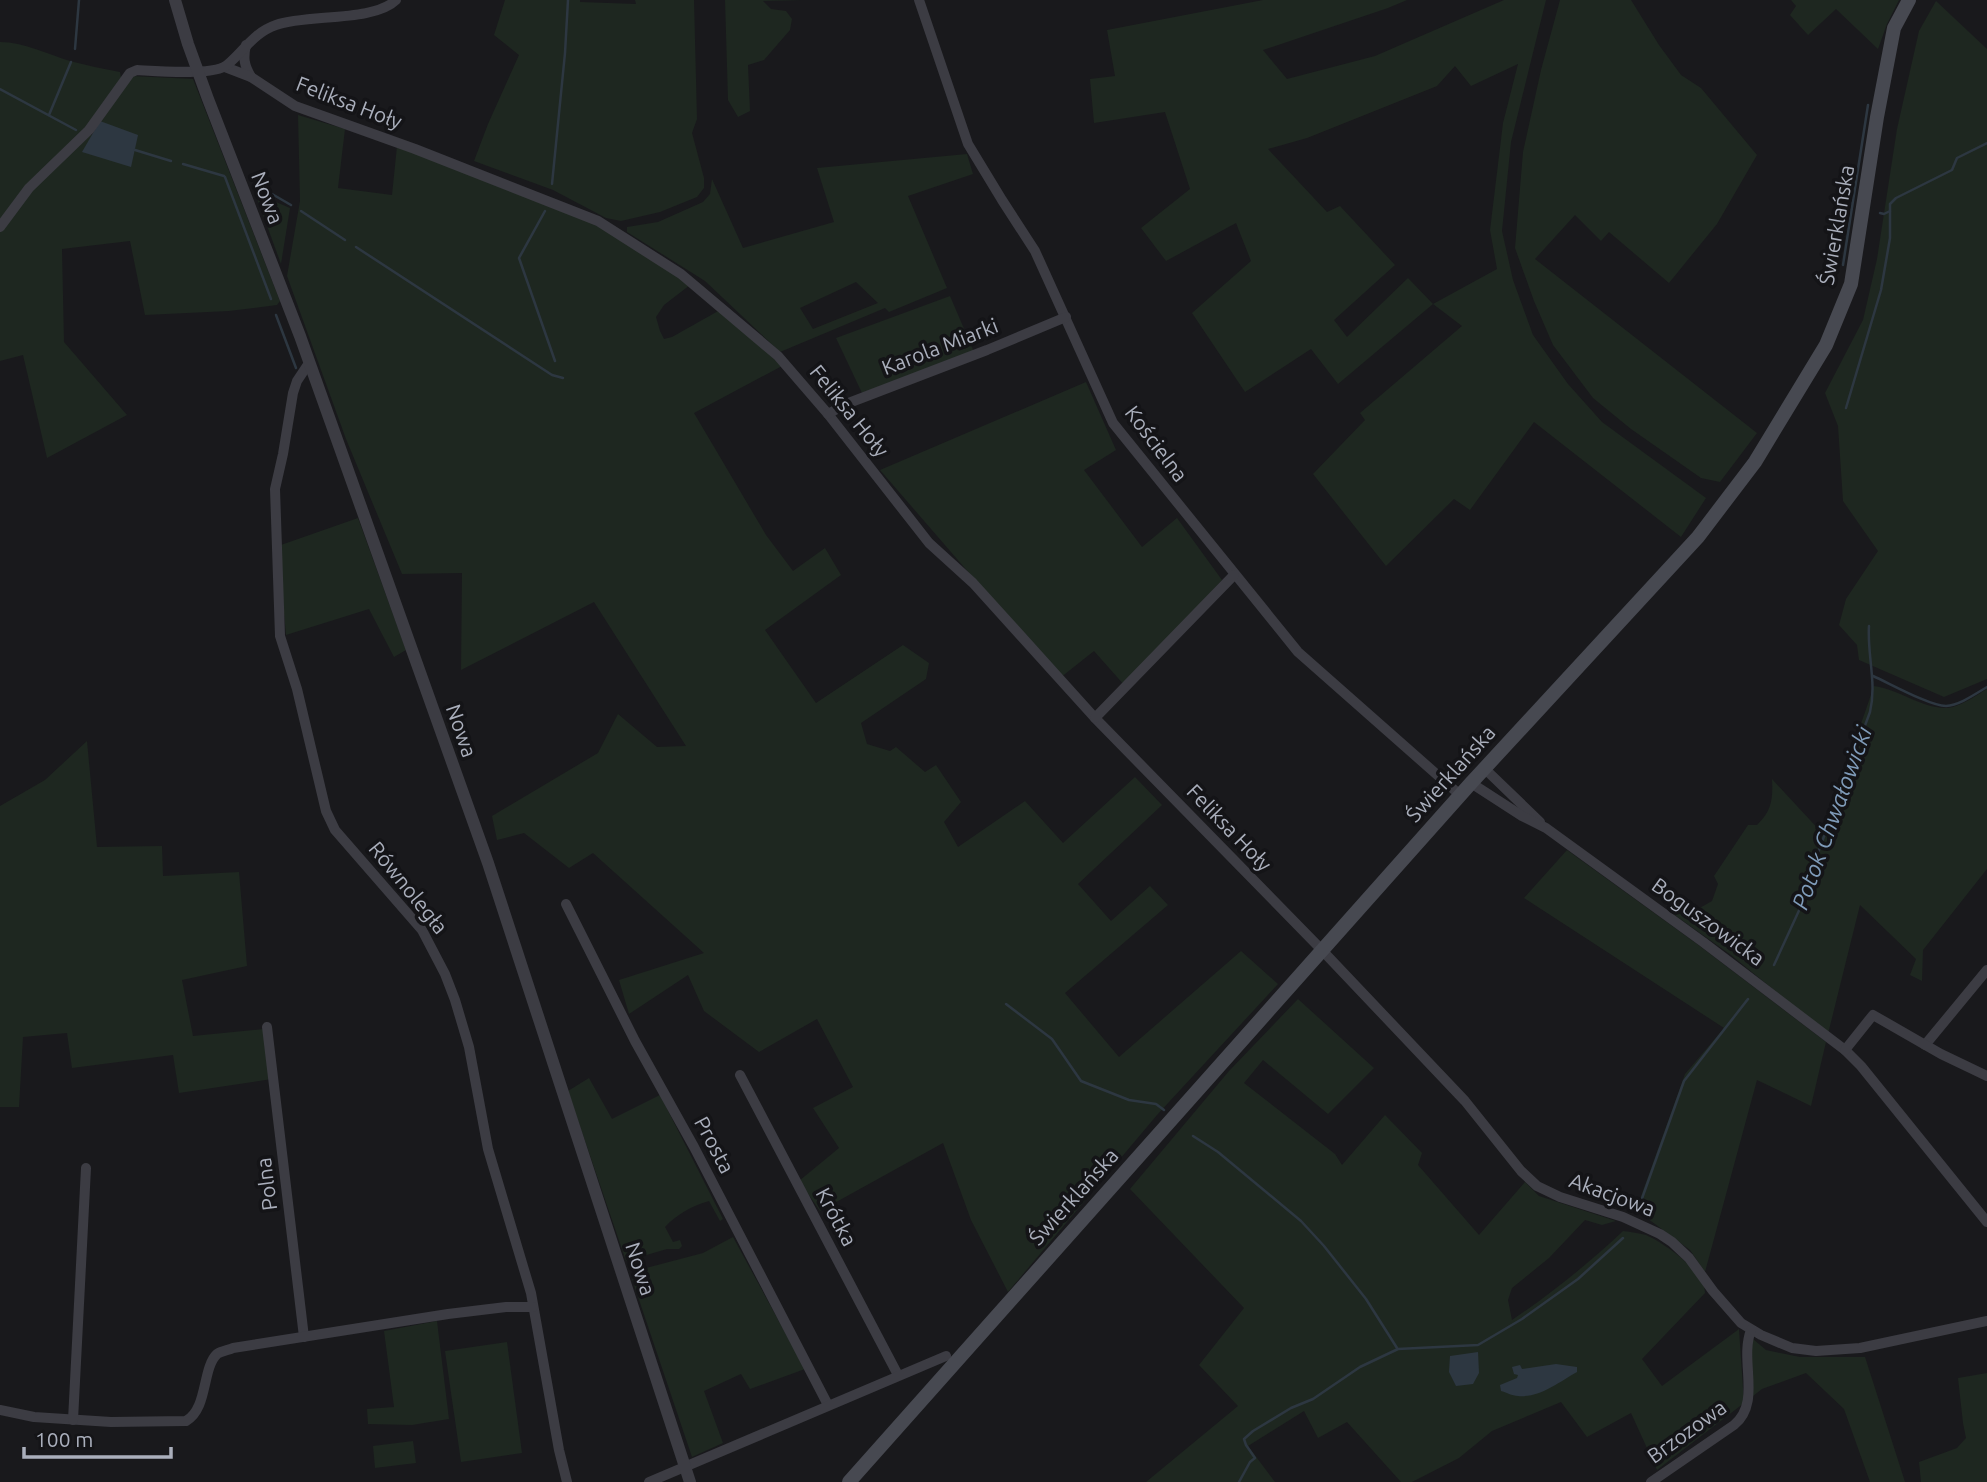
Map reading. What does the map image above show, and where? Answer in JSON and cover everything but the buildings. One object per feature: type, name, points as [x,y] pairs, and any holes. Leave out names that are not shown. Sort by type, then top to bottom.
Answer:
[{"type":"main road","name":"Świerklańska","points":[[849,1482],[1460,794],[1698,537],[1755,462],[1826,345],[1851,284],[1894,28],[1909,0]]},
{"type":"street","name":"Nowa","points":[[175,0],[198,71],[309,363],[492,874],[690,1482]]},
{"type":"street","points":[[0,228],[29,188],[89,130],[130,73],[137,70],[198,71],[225,67],[252,38],[276,25],[301,19],[372,12],[391,5],[396,0]]},
{"type":"street","name":"Kościelna","points":[[919,0],[968,144],[1035,251],[1113,423],[1298,653],[1460,794]]},
{"type":"street","points":[[246,45],[243,57],[251,77]]},
{"type":"street","name":"Feliksa Hoły","points":[[225,67],[251,77],[295,106],[415,149],[597,221],[681,274],[778,356],[828,414],[929,543],[973,583],[1095,718],[1321,950]]},
{"type":"street","name":"Karola Miarki","points":[[828,414],[846,404],[1066,317]]},
{"type":"street","name":"Równoległa","points":[[309,363],[297,381],[293,393],[275,489],[280,636],[297,688],[326,811],[335,830],[422,930],[455,1000],[469,1047],[488,1149],[533,1307],[567,1482]]},
{"type":"street","points":[[1095,718],[1234,575]]},
{"type":"street","name":"Boguszowicka","points":[[1484,768],[1546,828],[1714,950],[1845,1050],[1861,1066],[1987,1222]]},
{"type":"street","name":"Boguszowicka","points":[[1471,783],[1546,828]]},
{"type":"street","name":"Prosta","points":[[566,904],[635,1041],[694,1147],[828,1405]]},
{"type":"street","name":"Akacjowa","points":[[1321,950],[1465,1101],[1529,1180],[1548,1192],[1643,1225],[1666,1238],[1689,1258],[1735,1317],[1751,1330],[1792,1348],[1816,1351],[1873,1346],[1987,1321]]},
{"type":"street","points":[[1925,1045],[1987,971]]},
{"type":"street","points":[[1845,1050],[1873,1015],[1987,1076]]},
{"type":"street","name":"Polna","points":[[267,1027],[304,1336]]},
{"type":"street","name":"Krótka","points":[[740,1075],[898,1376]]},
{"type":"street","points":[[74,1420],[86,1168]]},
{"type":"street","points":[[0,1410],[34,1417],[74,1420],[186,1421],[192,1418],[197,1410],[212,1362],[218,1353],[233,1348],[448,1314],[506,1307],[533,1307]]},
{"type":"street","name":"Brzozowa","points":[[1651,1482],[1734,1425],[1744,1415],[1749,1392],[1746,1342],[1751,1330]]},
{"type":"street","points":[[649,1482],[946,1356]]},
{"type":"shaded area","points":[[505,0],[580,0],[636,4],[635,0],[694,0],[697,119],[692,133],[704,178],[704,188],[697,197],[660,212],[621,221],[606,218],[553,190],[474,161],[519,55],[494,35]]},
{"type":"shaded area","points":[[725,0],[803,0],[763,1],[771,9],[786,11],[792,19],[790,30],[764,60],[748,65],[750,111],[738,117],[728,100]]},
{"type":"shaded area","points":[[1263,0],[1407,0],[1263,50],[1287,79],[1375,56],[1504,0],[1546,0],[1511,142],[1502,231],[1513,280],[1533,335],[1568,384],[1602,422],[1706,498],[1681,537],[1534,422],[1470,510],[1454,499],[1386,566],[1313,474],[1365,420],[1360,413],[1462,326],[1433,304],[1338,384],[1311,349],[1245,392],[1192,313],[1251,261],[1236,223],[1166,261],[1141,228],[1190,189],[1165,112],[1094,123],[1090,79],[1115,76],[1107,30]],"holes":[[[1518,64],[1503,123],[1490,230],[1497,269],[1433,304],[1408,278],[1347,337],[1334,320],[1395,265],[1340,206],[1327,212],[1268,149],[1307,138],[1437,86],[1455,66],[1471,86]]]},
{"type":"shaded area","points":[[1560,0],[1631,0],[1681,75],[1701,88],[1757,155],[1717,224],[1669,283],[1609,232],[1601,241],[1575,215],[1535,259],[1757,433],[1720,482],[1701,478],[1631,429],[1593,398],[1553,345],[1515,248],[1523,152]]},
{"type":"shaded area","points":[[1791,0],[1899,0],[1878,49],[1836,9],[1808,35],[1790,15],[1796,6]]},
{"type":"shaded area","points":[[1936,1],[1987,49],[1987,679],[1944,697],[1859,660],[1857,645],[1839,625],[1846,599],[1878,551],[1843,501],[1838,426],[1825,393],[1863,320],[1877,259],[1897,129],[1919,31]]},
{"type":"shaded area","points":[[0,42],[27,46],[70,61],[120,72],[121,78],[83,131],[92,135],[132,76],[193,79],[280,301],[277,305],[229,311],[145,315],[130,241],[62,249],[64,342],[127,415],[47,458],[23,355],[0,361]]},
{"type":"shaded area","points":[[298,115],[345,129],[338,188],[392,195],[397,146],[596,223],[690,285],[664,305],[656,317],[664,339],[720,310],[782,366],[694,413],[766,535],[793,571],[825,548],[841,575],[765,630],[816,703],[903,645],[929,663],[926,679],[861,723],[867,744],[890,751],[896,747],[925,772],[936,765],[961,802],[944,822],[958,847],[1025,801],[1063,843],[1135,777],[1162,805],[1078,884],[1111,921],[1150,886],[1168,905],[1065,993],[1119,1057],[1241,951],[1278,984],[1157,1115],[1008,1292],[971,1220],[943,1143],[820,1211],[799,1181],[839,1148],[813,1108],[853,1087],[817,1019],[759,1052],[704,1011],[688,975],[629,1014],[619,980],[704,953],[593,853],[569,868],[524,833],[497,840],[492,816],[598,753],[618,714],[657,747],[686,746],[594,602],[461,670],[462,573],[402,574],[346,439],[287,276],[300,201]]},
{"type":"shaded area","points":[[100,121],[138,135],[131,167],[82,152]]},
{"type":"shaded area","points":[[967,154],[973,174],[908,196],[947,288],[889,312],[885,308],[780,352],[705,281],[627,232],[627,227],[658,222],[703,202],[710,194],[712,179],[743,248],[834,222],[817,168]],"holes":[[[856,282],[878,303],[813,329],[800,308]]]},
{"type":"shaded area","points":[[255,193],[290,208],[281,264]]},
{"type":"shaded area","points":[[950,296],[974,352],[862,393],[836,338]]},
{"type":"shaded area","points":[[1086,382],[1116,450],[1084,470],[1142,547],[1177,518],[1222,580],[1125,686],[1094,651],[1060,678],[880,470]]},
{"type":"shaded area","points":[[358,518],[406,650],[394,657],[369,609],[286,635],[278,546]]},
{"type":"shaded area","points":[[1874,686],[1924,704],[1944,708],[1962,704],[1987,689],[1987,869],[1923,950],[1922,981],[1910,975],[1916,959],[1860,905],[1828,1034],[1731,955],[1669,911],[1673,907],[1684,912],[1693,911],[1712,901],[1718,884],[1714,876],[1748,825],[1757,825],[1769,809],[1772,779],[1823,834]]},
{"type":"shaded area","points":[[87,741],[97,847],[162,846],[163,876],[239,872],[247,966],[182,980],[193,1036],[264,1029],[272,1079],[179,1093],[173,1055],[72,1068],[67,1033],[23,1037],[19,1107],[0,1107],[0,806],[45,780]]},
{"type":"shaded area","points":[[1567,850],[1826,1042],[1811,1106],[1757,1080],[1705,1272],[1690,1250],[1628,1204],[1640,1199],[1685,1074],[1724,1028],[1524,898]]},
{"type":"shaded area","points":[[1298,999],[1374,1068],[1328,1114],[1263,1060],[1244,1083],[1335,1154],[1342,1165],[1385,1115],[1422,1153],[1418,1165],[1479,1235],[1525,1182],[1539,1196],[1616,1221],[1602,1225],[1585,1220],[1549,1258],[1512,1288],[1508,1300],[1512,1320],[1569,1278],[1623,1231],[1646,1235],[1663,1244],[1691,1267],[1705,1293],[1642,1359],[1662,1386],[1739,1329],[1744,1403],[1657,1470],[1631,1413],[1587,1437],[1561,1402],[1492,1431],[1459,1458],[1412,1482],[1401,1482],[1347,1422],[1318,1438],[1304,1411],[1248,1446],[1275,1482],[1146,1482],[1238,1406],[1199,1365],[1244,1308],[1130,1189],[1229,1071]]},
{"type":"shaded area","points":[[589,1078],[612,1119],[660,1095],[723,1219],[720,1221],[709,1201],[697,1205],[680,1214],[665,1227],[673,1242],[680,1240],[682,1246],[679,1249],[667,1249],[626,1261],[568,1091]]},
{"type":"shaded area","points":[[733,1237],[805,1369],[750,1389],[741,1374],[704,1391],[723,1443],[692,1457],[631,1276],[646,1268],[703,1253]]},
{"type":"shaded area","points":[[437,1321],[449,1419],[412,1425],[368,1424],[367,1409],[394,1407],[384,1331]]},
{"type":"shaded area","points":[[1753,1339],[1766,1350],[1800,1357],[1865,1357],[1905,1482],[1870,1482],[1844,1409],[1806,1373],[1762,1389],[1753,1396],[1750,1344]]},
{"type":"shaded area","points":[[507,1342],[522,1453],[461,1462],[445,1351]]},
{"type":"shaded area","points":[[1478,1352],[1479,1373],[1473,1384],[1456,1386],[1449,1372],[1450,1356]]},
{"type":"shaded area","points":[[1556,1364],[1577,1367],[1577,1372],[1549,1388],[1526,1396],[1501,1391],[1500,1385],[1517,1378],[1518,1375],[1514,1374],[1512,1367],[1520,1365],[1522,1369]]},
{"type":"shaded area","points":[[1987,1373],[1987,1482],[1921,1482],[1919,1462],[1957,1448],[1966,1438],[1958,1378]]},
{"type":"shaded area","points":[[413,1441],[416,1463],[375,1468],[373,1446]]},
{"type":"waterway","points":[[75,49],[79,0]]},
{"type":"waterway","points":[[552,184],[568,0]]},
{"type":"waterway","points":[[49,115],[71,62]]},
{"type":"waterway","points":[[0,89],[76,130]]},
{"type":"waterway","points":[[1843,265],[1868,105]]},
{"type":"waterway","name":"Potok Chwałowicki","points":[[1846,408],[1881,290],[1890,238],[1890,204],[1896,198],[1952,170],[1957,158],[1987,143]]},
{"type":"waterway","points":[[135,150],[171,161]]},
{"type":"waterway","points":[[183,164],[224,176]]},
{"type":"waterway","points":[[225,177],[271,299]]},
{"type":"waterway","points":[[255,189],[272,194],[291,205]]},
{"type":"waterway","points":[[301,211],[345,240]]},
{"type":"waterway","points":[[545,211],[519,258],[555,361]]},
{"type":"waterway","points":[[1880,213],[1890,211]]},
{"type":"waterway","points":[[356,247],[552,375],[563,378]]},
{"type":"waterway","points":[[276,315],[296,368]]},
{"type":"waterway","name":"Potok Chwałowicki","points":[[1774,965],[1802,904],[1870,712],[1873,690],[1869,626]]},
{"type":"waterway","points":[[1873,676],[1920,698],[1946,706],[1962,701],[1987,687]]},
{"type":"waterway","name":"Potok Chwałowicki","points":[[1640,1204],[1684,1081],[1748,999]]},
{"type":"waterway","points":[[1006,1004],[1052,1039],[1081,1081],[1129,1100],[1156,1104],[1164,1110]]},
{"type":"waterway","points":[[1193,1136],[1218,1152],[1301,1221],[1366,1299],[1397,1348]]},
{"type":"waterway","name":"Potok Chwałowicki","points":[[1239,1482],[1255,1458],[1244,1439],[1253,1431],[1291,1408],[1313,1399],[1360,1367],[1398,1349],[1478,1345],[1522,1319],[1578,1279],[1623,1238]]}]
